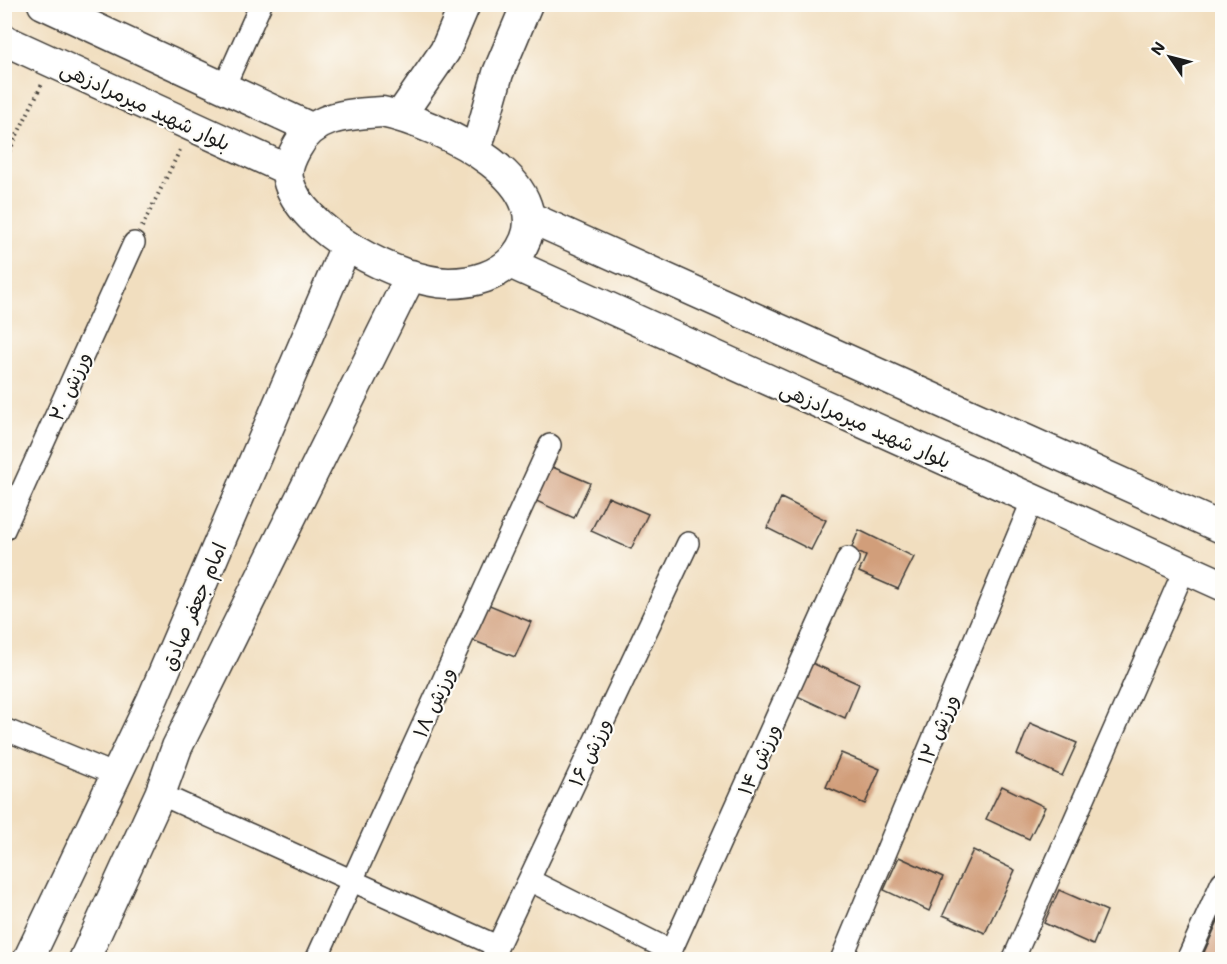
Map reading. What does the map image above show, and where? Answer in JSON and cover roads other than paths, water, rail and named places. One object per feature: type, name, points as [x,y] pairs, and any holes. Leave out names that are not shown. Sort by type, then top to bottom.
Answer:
[{"type":"main road","points":[[43,4],[311,128]]},
{"type":"main road","points":[[400,116],[445,51],[465,4]]},
{"type":"main road","points":[[476,151],[498,73],[527,4]]},
{"type":"main road","name":"بلوار شهید میرمرادزهی","points":[[4,40],[288,170]]},
{"type":"main road","points":[[382,112],[400,116],[433,128],[476,151],[493,163],[519,191],[530,217],[527,234],[510,263],[472,282],[447,283],[411,275],[346,246],[311,218],[295,197],[288,178],[288,170],[301,139],[311,128],[325,120],[353,113],[382,112]]},
{"type":"main road","points":[[530,217],[1222,528]]},
{"type":"main road","name":"امام جعفر صادق","points":[[28,960],[152,700],[346,246]]},
{"type":"main road","name":"بلوار شهید میرمرادزهی","points":[[510,263],[1222,585]]},
{"type":"main road","points":[[84,960],[160,794],[177,747],[411,275]]},
{"type":"main road","points":[[152,700],[146,759],[155,766],[159,766],[177,747]]},
{"type":"main road","points":[[92,826],[114,807],[121,806],[130,815],[121,877]]},
{"type":"street","points":[[224,87],[261,4]]},
{"type":"street","name":"ورزش ۲۰","points":[[4,530],[134,243]]},
{"type":"street","name":"ورزش ۱۸","points":[[316,960],[550,445]]},
{"type":"street","name":"ورزش ۱۲","points":[[841,960],[1033,499]]},
{"type":"street","name":"ورزش ۱۶","points":[[494,953],[688,543]]},
{"type":"street","name":"ورزش ۱۴","points":[[669,955],[848,558]]},
{"type":"street","points":[[1013,960],[1185,568]]},
{"type":"street","points":[[4,729],[116,775]]},
{"type":"street","points":[[160,794],[351,882],[494,953]]},
{"type":"street","points":[[529,880],[669,955]]},
{"type":"street","points":[[1187,960],[1222,882]]}]
